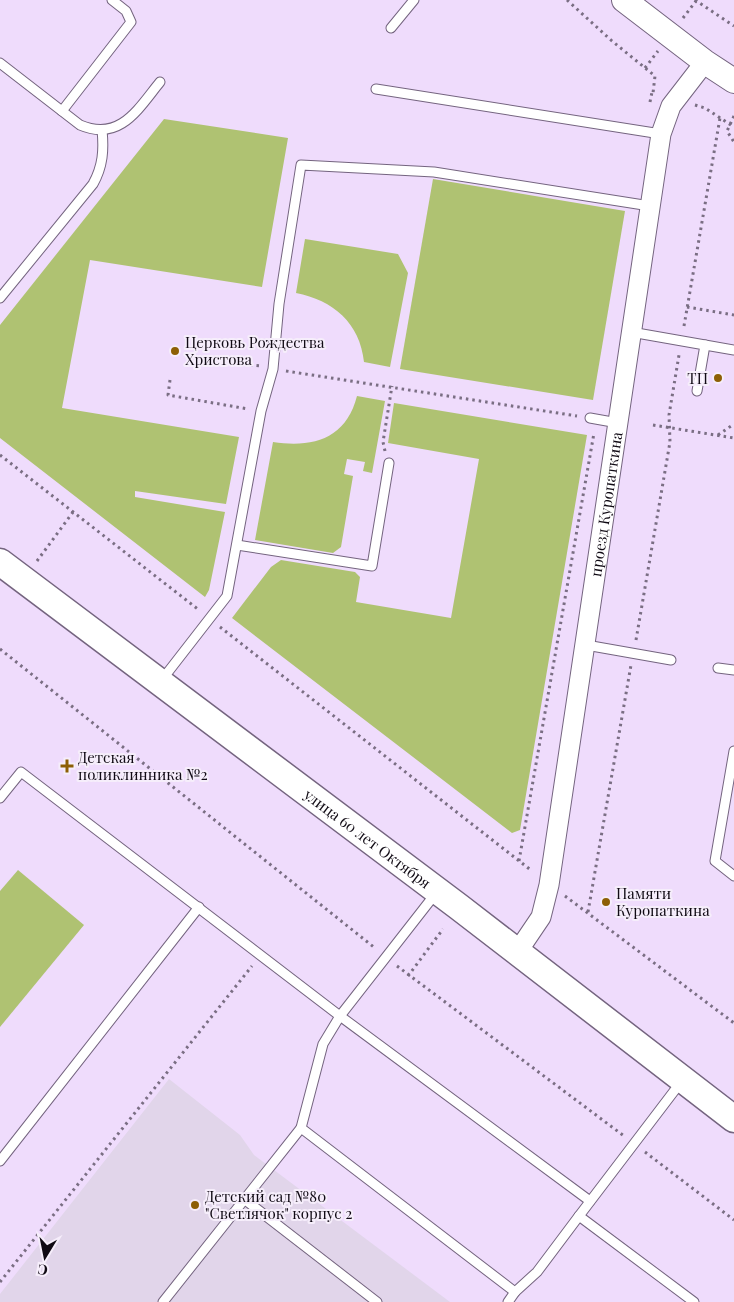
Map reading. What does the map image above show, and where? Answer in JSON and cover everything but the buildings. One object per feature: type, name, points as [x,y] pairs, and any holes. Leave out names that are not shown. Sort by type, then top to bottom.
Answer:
[{"type":"main road","name":"улица 60 лет Октября","points":[[0,562],[518,951],[734,1119]]},
{"type":"street","points":[[624,0],[705,62],[734,81]]},
{"type":"street","name":"проезд Куропаткина","points":[[518,951],[541,917],[549,884],[650,206],[653,133],[676,99],[705,62]]},
{"type":"lane","points":[[62,111],[131,22],[126,11],[112,0]]},
{"type":"lane","points":[[391,28],[414,0]]},
{"type":"lane","points":[[0,63],[80,125],[102,130],[115,127],[128,120],[160,82]]},
{"type":"lane","points":[[376,89],[653,133]]},
{"type":"lane","points":[[0,298],[93,184],[99,173],[103,155],[102,130]]},
{"type":"lane","points":[[160,682],[226,596],[261,411],[273,369],[278,304],[301,165],[434,172],[650,206]]},
{"type":"lane","points":[[630,332],[734,350]]},
{"type":"lane","points":[[697,391],[705,345]]},
{"type":"lane","points":[[593,418],[618,423]]},
{"type":"lane","points":[[237,545],[372,566],[389,463]]},
{"type":"lane","points":[[586,645],[671,660]]},
{"type":"lane","points":[[718,668],[734,670]]},
{"type":"lane","points":[[734,751],[715,861],[734,876]]},
{"type":"lane","points":[[0,798],[20,772],[340,1016],[590,1201]]},
{"type":"lane","points":[[163,1302],[301,1128],[323,1044],[340,1016],[437,890]]},
{"type":"lane","points":[[0,1160],[199,907]]},
{"type":"lane","points":[[508,1302],[515,1292],[537,1272],[683,1080]]},
{"type":"lane","points":[[301,1128],[515,1292]]},
{"type":"lane","points":[[244,1200],[377,1302]]},
{"type":"lane","points":[[579,1216],[694,1302]]},
{"type":"path","points":[[567,0],[612,41],[655,76],[652,92],[653,133]]},
{"type":"path","points":[[695,0],[734,26]]},
{"type":"path","points":[[652,92],[705,108],[734,126]]},
{"type":"path","points":[[734,116],[727,131],[734,142]]},
{"type":"path","points":[[588,912],[670,442],[669,415],[720,118]]},
{"type":"path","points":[[687,307],[734,315]]},
{"type":"path","points":[[250,364],[593,418],[519,861]]},
{"type":"path","points":[[170,380],[168,394],[261,411]]},
{"type":"path","points":[[389,463],[383,442],[392,386]]},
{"type":"path","points":[[718,436],[734,424]]},
{"type":"path","points":[[652,425],[734,438]]},
{"type":"path","points":[[0,455],[519,861],[734,1023]]},
{"type":"path","points":[[37,561],[73,512]]},
{"type":"path","points":[[0,649],[386,956],[408,976],[635,1144],[734,1220]]},
{"type":"path","points":[[408,976],[444,929]]},
{"type":"path","points":[[0,1282],[260,955]]},
{"type":"shaded area","name":"Детский сад №80 \"Светлячок\" корпус 2","points":[[169,1079],[240,1135],[254,1155],[450,1302],[0,1302],[0,1294]]},
{"type":"green space","points":[[164,119],[288,138],[262,287],[90,260],[62,408],[239,437],[226,504],[135,491],[135,497],[225,512],[209,590],[205,597],[0,438],[0,325]]},
{"type":"green space","points":[[433,179],[625,211],[593,400],[400,369]]},
{"type":"green space","points":[[305,239],[398,254],[408,273],[390,367],[364,362],[357,336],[342,316],[322,301],[296,293]]},
{"type":"green space","points":[[357,396],[385,401],[372,473],[363,471],[365,462],[347,459],[344,474],[353,476],[341,547],[333,553],[255,540],[273,442],[301,443],[326,437],[345,422],[352,411]]},
{"type":"green space","points":[[394,403],[587,435],[520,830],[512,833],[232,618],[271,567],[281,560],[355,572],[360,577],[356,602],[451,618],[479,459],[388,443]]},
{"type":"green space","points":[[18,870],[84,925],[0,1027],[0,891]]},
{"type":"place","name":"Церковь Рождества Христова","points":[[175,351]]},
{"type":"place","name":"ТП","points":[[718,378]]},
{"type":"place","name":"Детская поликлинника №2","points":[[67,766]]},
{"type":"place","name":"Памяти Куропаткина","points":[[606,902]]},
{"type":"place","name":"Детский сад №80 \"Светлячок\" корпус 2","points":[[195,1205]]}]
